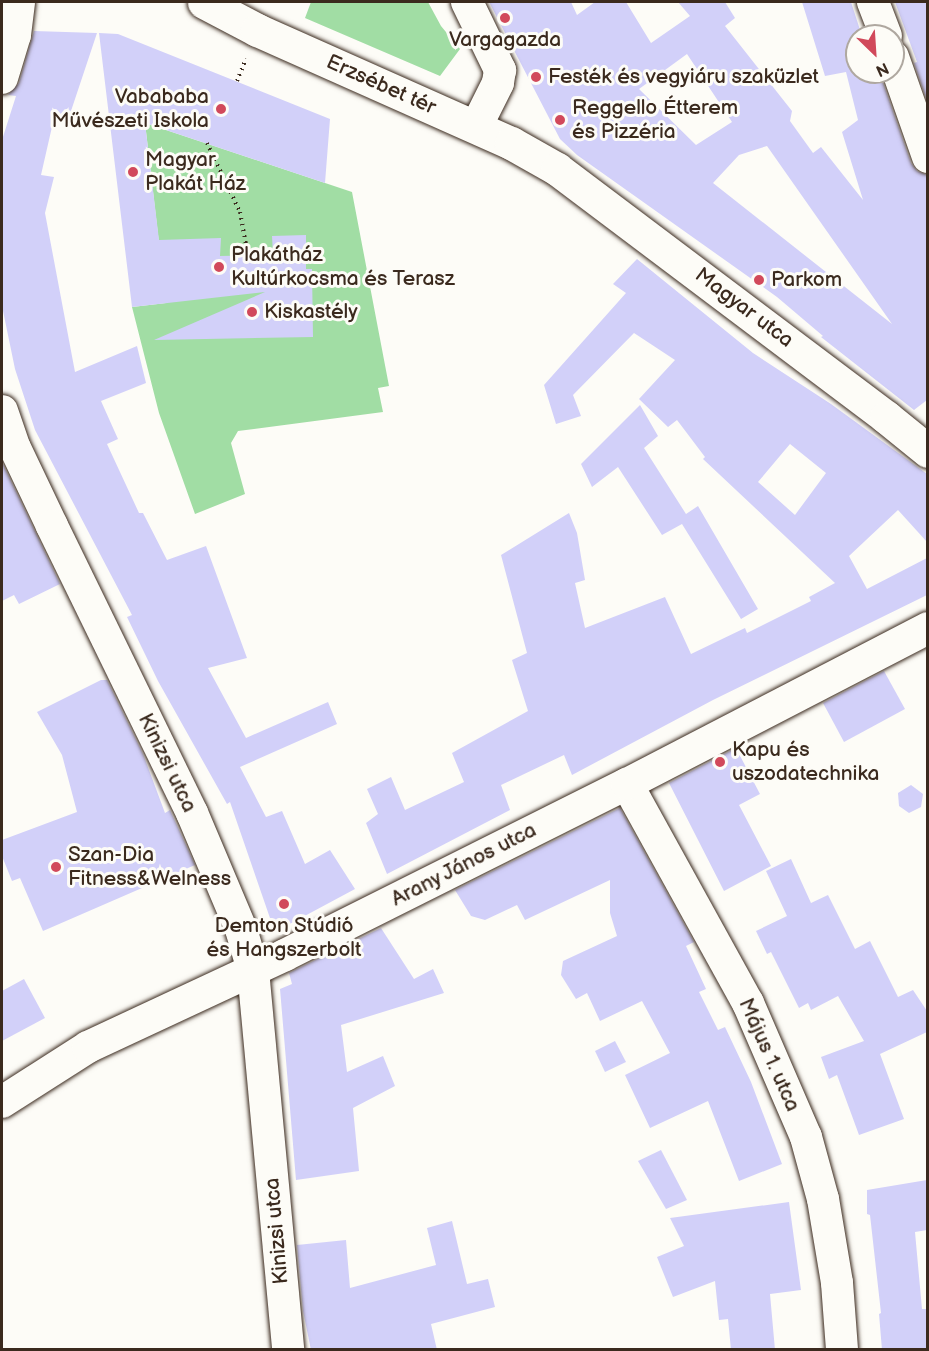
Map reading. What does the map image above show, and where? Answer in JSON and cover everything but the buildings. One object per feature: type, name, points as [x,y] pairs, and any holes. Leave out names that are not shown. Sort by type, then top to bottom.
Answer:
[{"type":"street","points":[[2,78],[15,35],[19,2]]},
{"type":"street","name":"Erzsébet tér","points":[[204,2],[257,30],[476,127],[557,169]]},
{"type":"street","points":[[467,2],[495,55],[500,70],[498,83],[476,127]]},
{"type":"street","points":[[873,2],[881,24]]},
{"type":"street","points":[[902,84],[927,157]]},
{"type":"street","name":"Magyar utca","points":[[557,169],[877,409],[927,451]]},
{"type":"street","name":"Kinizsi utca","points":[[2,411],[15,448],[228,894],[253,970],[288,1350]]},
{"type":"street","name":"Arany János utca","points":[[2,1102],[88,1047],[253,970],[627,784],[927,628]]},
{"type":"street","name":"Május 1. utca","points":[[627,784],[748,1003],[806,1137],[824,1199],[837,1283],[842,1350]]},
{"type":"path","points":[[207,143],[240,212],[248,255]]},
{"type":"green space","points":[[311,2],[428,2],[441,26],[460,49],[440,76],[305,18]]},
{"type":"green space","points":[[145,123],[352,192],[389,386],[378,388],[383,412],[238,431],[231,443],[245,494],[195,514],[159,413],[132,307],[166,303]]},
{"type":"place","name":"Vargagazda","points":[[505,18]]},
{"type":"place","name":"Festék és vegyiáru szaküzlet","points":[[536,77]]},
{"type":"place","name":"Vabababa Művészeti Iskola","points":[[221,109]]},
{"type":"place","name":"Reggello Étterem és Pizzéria","points":[[560,120]]},
{"type":"place","name":"Magyar Plakát Ház","points":[[133,172]]},
{"type":"place","name":"Plakátház Kultúrkocsma és Terasz","points":[[219,267]]},
{"type":"place","name":"Parkom","points":[[759,280]]},
{"type":"place","name":"Kiskastély","points":[[252,312]]},
{"type":"place","name":"Kapu és uszodatechnika","points":[[720,762]]},
{"type":"place","name":"Szan-Dia Fitness&Welness","points":[[56,867]]},
{"type":"place","name":"Demton Stúdió és Hangszerbolt","points":[[284,904]]}]
